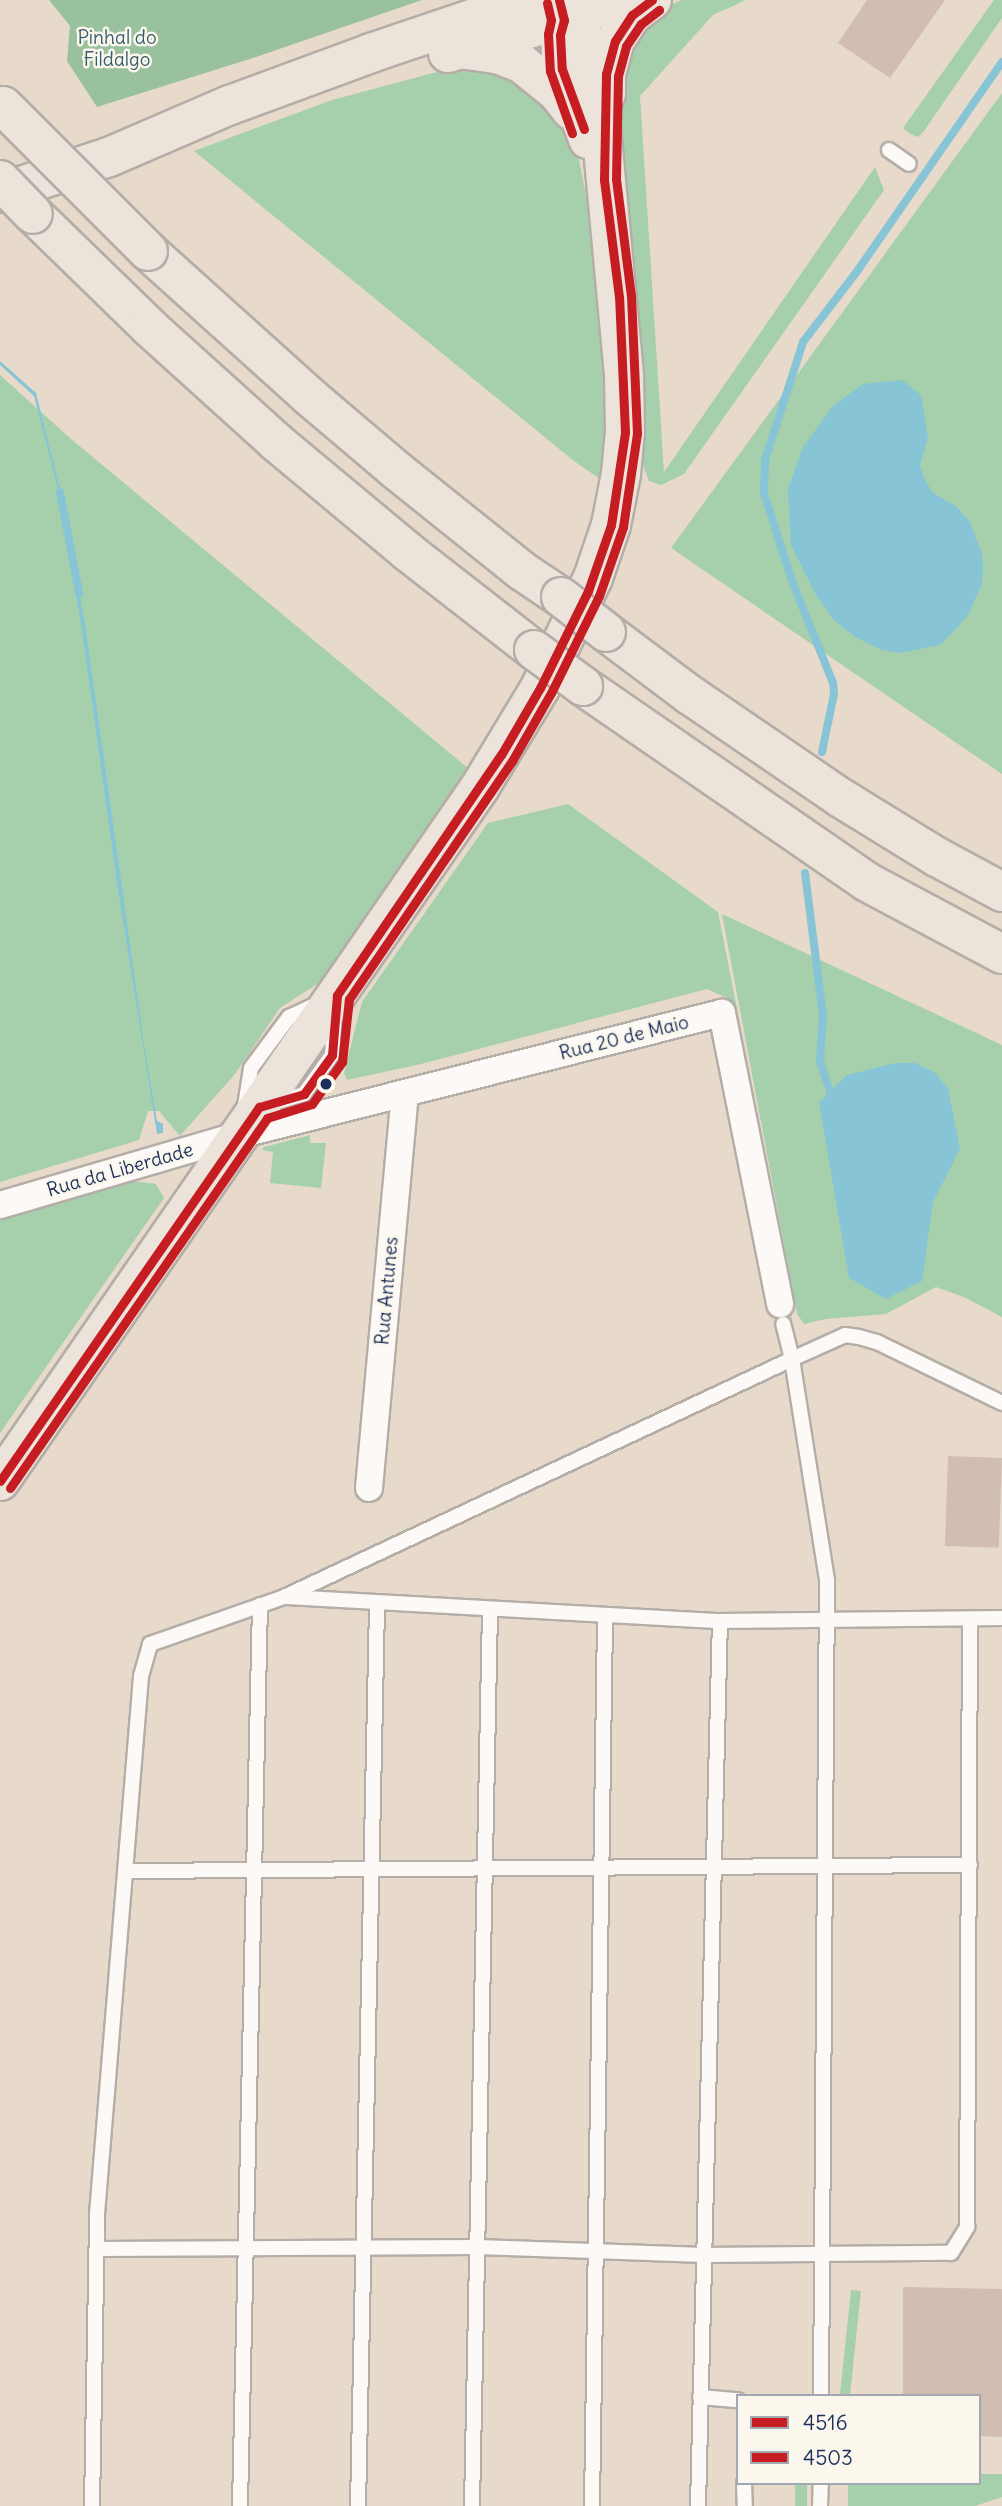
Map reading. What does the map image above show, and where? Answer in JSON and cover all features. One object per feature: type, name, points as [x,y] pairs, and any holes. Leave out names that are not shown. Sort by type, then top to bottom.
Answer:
[{"type":"main road","points":[[155,139],[230,105],[528,0]]},
{"type":"main road","points":[[0,193],[155,139],[461,49],[561,10],[627,0]]},
{"type":"main road","points":[[604,180],[609,63],[615,41],[632,15],[652,0]]},
{"type":"main road","points":[[561,10],[562,69],[604,180]]},
{"type":"main road","points":[[0,1481],[506,746],[572,626],[597,567],[619,488],[625,417],[619,297],[604,180],[596,76],[582,34],[561,10]]},
{"type":"main road","points":[[461,49],[497,54],[521,63],[556,92],[581,122]]},
{"type":"main road","points":[[2,104],[148,251],[310,397],[522,571],[561,597],[690,695],[841,798],[937,857],[1002,892]]},
{"type":"main road","points":[[0,180],[158,335],[285,449],[408,552],[534,650],[867,881],[1002,954]]},
{"type":"street","name":"Rua 20 de Maio","points":[[249,1121],[405,1094],[722,1013],[782,1314]]},
{"type":"street","name":"Rua Antunes","points":[[369,1488],[405,1094]]},
{"type":"street","name":"Rua da Liberdade","points":[[0,1205],[249,1121]]},
{"type":"lane","points":[[889,150],[909,164]]},
{"type":"lane","points":[[782,1314],[792,1359],[827,1580],[821,2394]]},
{"type":"lane","points":[[92,2506],[97,2249],[141,1676],[149,1644],[284,1597],[845,1335],[877,1342],[1002,1403]]},
{"type":"lane","points":[[284,1597],[720,1621],[1002,1618]]},
{"type":"lane","points":[[358,2506],[377,1603]]},
{"type":"lane","points":[[240,2506],[260,1605]]},
{"type":"lane","points":[[472,2506],[490,1609]]},
{"type":"lane","points":[[592,2506],[605,1615]]},
{"type":"lane","points":[[97,2249],[477,2247],[704,2255],[951,2253],[967,2227],[970,1619]]},
{"type":"lane","points":[[698,2506],[720,1621]]},
{"type":"lane","points":[[125,1871],[970,1865]]},
{"type":"lane","points":[[700,2398],[736,2400]]},
{"type":"lane","points":[[744,2485],[745,2506]]},
{"type":"lane","points":[[820,2506],[821,2485]]},
{"type":"green space","name":"Pinhal do Fildalgo","points":[[49,0],[422,0],[256,57],[97,107],[67,61],[70,26]]},
{"type":"green space","points":[[682,0],[746,0],[713,15],[640,96],[664,472],[875,167],[884,190],[684,474],[661,485],[649,481],[642,463],[643,398],[638,310],[619,150],[618,101],[626,61],[641,29],[670,5]]},
{"type":"green space","points":[[994,0],[1002,0],[1002,18],[924,131],[918,137],[910,134],[903,128]]},
{"type":"green space","points":[[474,67],[525,82],[573,132],[593,227],[604,321],[607,404],[603,481],[574,461],[194,151],[332,100],[433,73]]},
{"type":"green space","points":[[1002,93],[1002,774],[671,548]]},
{"type":"green space","points":[[0,375],[71,439],[469,769],[328,977],[280,1008],[235,1074],[180,1136],[159,1111],[148,1111],[139,1140],[0,1182]]},
{"type":"green space","points":[[568,804],[718,912],[738,1014],[727,998],[707,989],[421,1064],[347,1080],[344,1073],[362,1002],[488,823]]},
{"type":"green space","points":[[722,914],[1002,1045],[1002,1317],[966,1298],[936,1287],[886,1314],[826,1319],[804,1324],[797,1314]]},
{"type":"green space","points":[[310,1135],[310,1143],[326,1143],[321,1188],[270,1183],[273,1152],[262,1150],[264,1147]]},
{"type":"green space","points":[[133,1181],[156,1184],[164,1198],[0,1433],[0,1219]]},
{"type":"green space","points":[[851,2290],[861,2291],[850,2394],[840,2394]]},
{"type":"green space","points":[[981,2474],[1002,2474],[1002,2497],[975,2506],[848,2506],[848,2485],[981,2485]]},
{"type":"green space","points":[[795,2485],[807,2485],[807,2506],[795,2506]]},
{"type":"water","points":[[0,361],[36,393],[59,485],[85,624],[144,1044],[157,1121],[163,1124],[163,1133],[157,1134],[118,889],[81,624],[57,485],[34,396],[0,365]]},
{"type":"water","points":[[902,380],[921,395],[928,437],[920,465],[924,478],[933,493],[956,506],[970,522],[982,554],[983,567],[982,584],[968,615],[956,629],[940,645],[900,653],[882,650],[855,637],[834,620],[816,595],[791,545],[788,489],[803,447],[833,406],[863,384]]},
{"type":"water","points":[[895,1063],[915,1063],[934,1072],[948,1088],[960,1149],[933,1202],[922,1281],[886,1299],[849,1278],[819,1102],[847,1075]]},
{"type":"building","points":[[867,0],[945,0],[890,78],[838,43]]},
{"type":"building","points":[[948,1456],[1002,1458],[999,1548],[945,1546]]},
{"type":"building","points":[[903,2287],[1002,2289],[1002,2437],[981,2436],[981,2394],[903,2394]]},
{"type":"waterway","points":[[822,752],[834,694],[833,683],[792,581],[764,493],[765,460],[803,342],[858,270],[1002,62]]},
{"type":"waterway","points":[[60,492],[79,593]]},
{"type":"waterway","points":[[805,873],[823,1015],[820,1061],[830,1092]]},
{"type":"transit line","name":"4516","points":[[559,0],[564,20],[560,35],[562,69],[584,129]]},
{"type":"transit line","name":"4516","points":[[0,1481],[259,1107],[304,1094],[332,1055],[337,995],[501,755],[540,688],[588,591],[611,525],[625,432],[619,297],[604,180],[606,74],[615,41],[632,15],[652,0]]},
{"type":"transit line","name":"4503","points":[[547,3],[551,20],[548,34],[550,71],[572,133]]},
{"type":"transit line","name":"4503","points":[[10,1488],[267,1118],[312,1104],[342,1062],[349,999],[512,761],[551,693],[599,596],[623,527],[637,433],[631,296],[616,179],[618,76],[626,46],[641,24],[659,10]]}]
